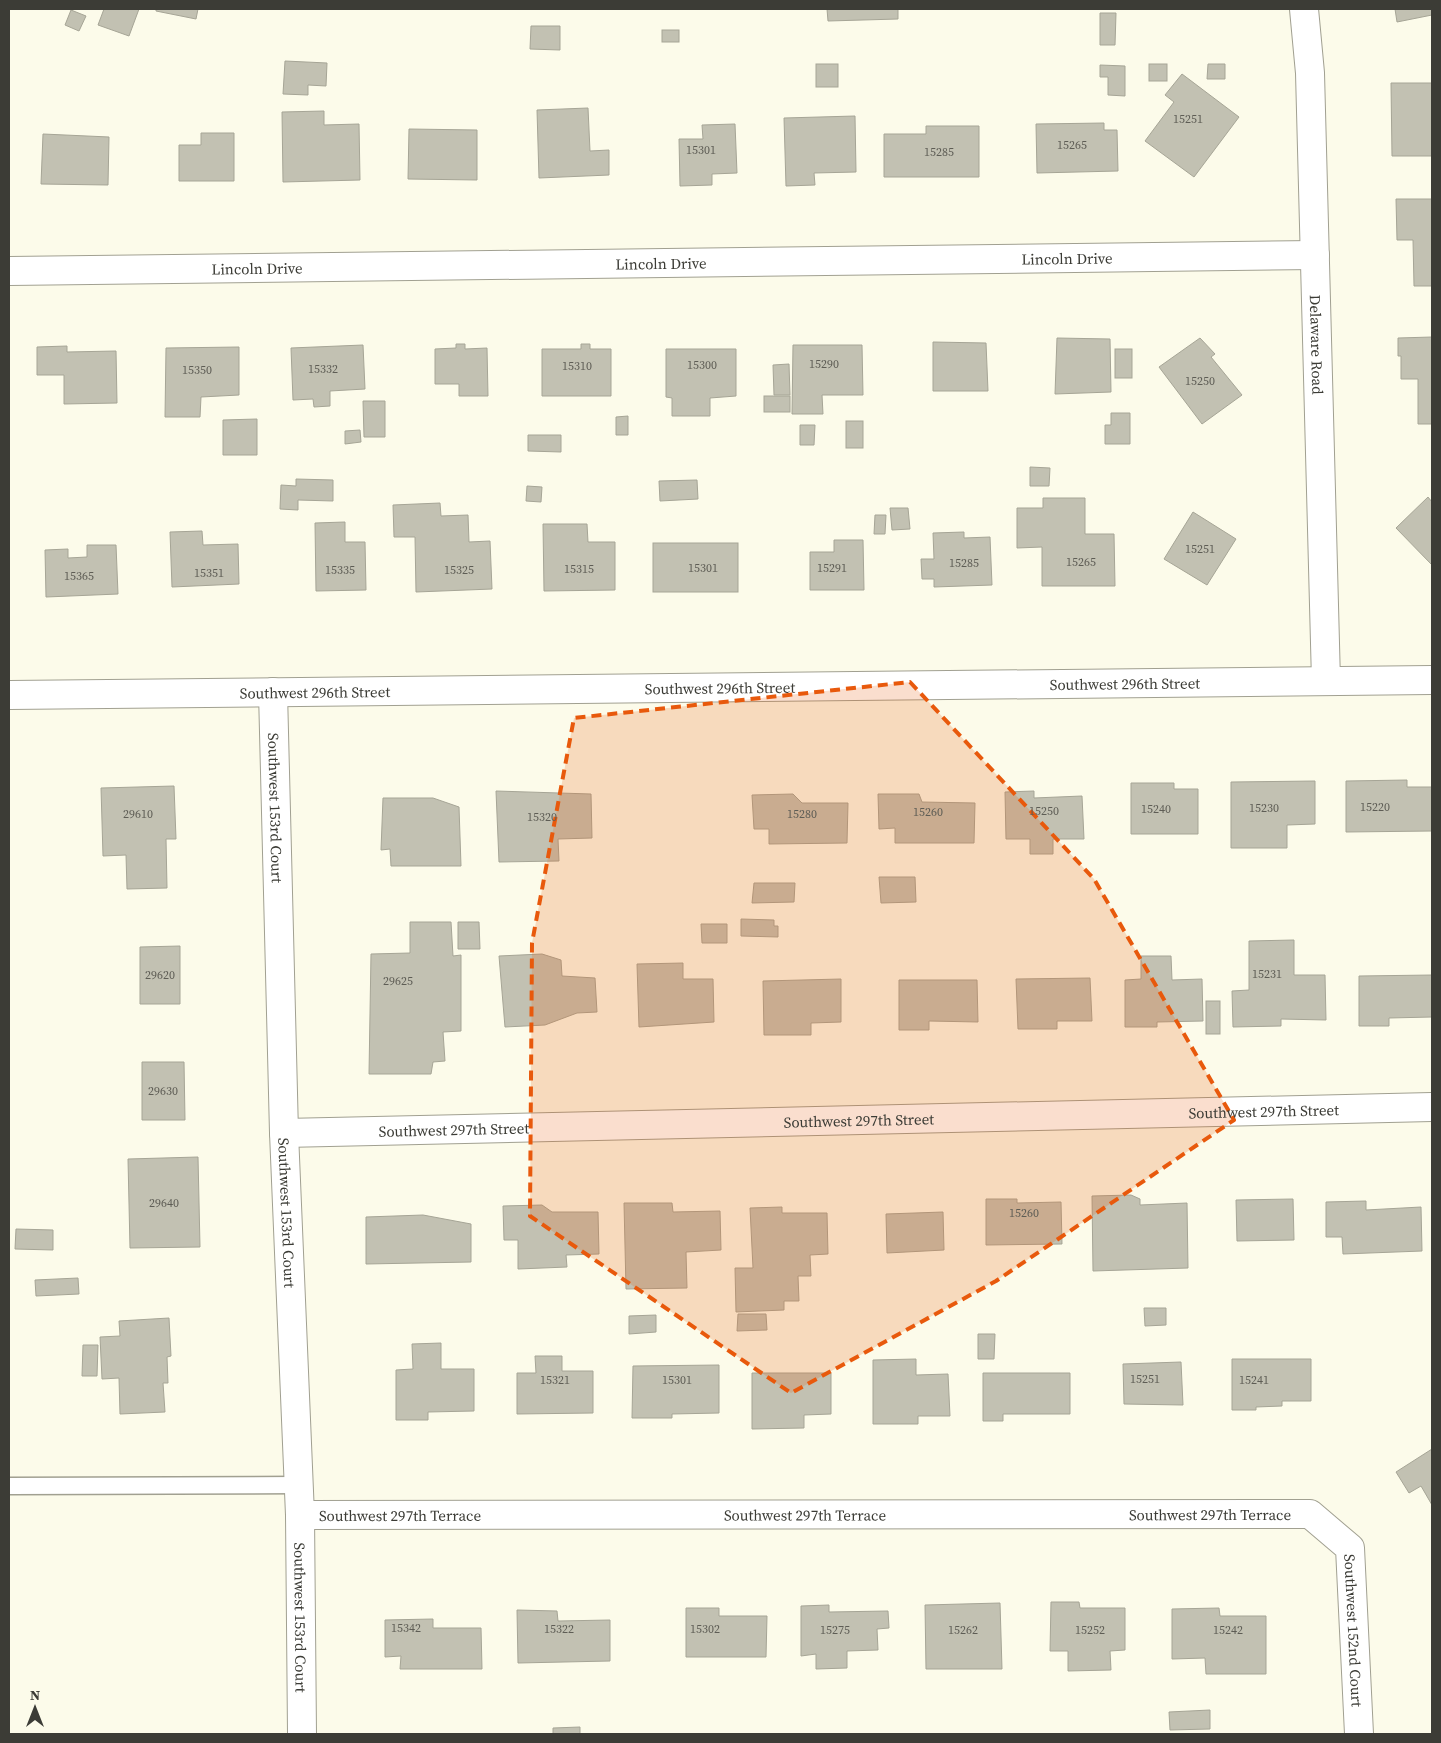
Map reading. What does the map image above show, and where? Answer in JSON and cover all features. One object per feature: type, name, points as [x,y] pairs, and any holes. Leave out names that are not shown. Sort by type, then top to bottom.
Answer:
[{"type":"street","name":"Delaware Road","points":[[1304,9],[1310,58],[1326,681]]},
{"type":"street","name":"Lincoln Drive","points":[[9,271],[1315,255]]},
{"type":"street","name":"Southwest 296th Street","points":[[9,695],[1432,680]]},
{"type":"street","name":"Southwest 153rd Court","points":[[273,692],[284,1133],[300,1515],[302,1734]]},
{"type":"street","name":"Southwest 297th Street","points":[[284,1133],[1432,1107]]},
{"type":"street","name":"Southwest 297th Terrace","points":[[300,1515],[1310,1514]]},
{"type":"street","name":"Southwest 152nd Court","points":[[1310,1514],[1350,1548],[1358,1734]]},
{"type":"lane","points":[[9,1486],[299,1485]]},
{"type":"highlighted area","points":[[910,682],[1094,879],[1234,1120],[996,1281],[791,1393],[530,1216],[532,943],[574,718]]},
{"type":"building","points":[[104,9],[139,9],[129,36],[98,25]]},
{"type":"building","points":[[156,9],[198,9],[196,19],[156,11]]},
{"type":"building","points":[[827,9],[898,9],[898,19],[828,21]]},
{"type":"building","points":[[1395,9],[1432,9],[1432,15],[1397,22]]},
{"type":"building","points":[[71,10],[86,16],[79,31],[65,25]]},
{"type":"building","points":[[1100,13],[1116,13],[1115,45],[1100,45]]},
{"type":"building","points":[[531,26],[560,26],[560,50],[530,49]]},
{"type":"building","points":[[662,30],[679,30],[679,42],[662,42]]},
{"type":"building","points":[[285,61],[327,63],[326,86],[308,85],[308,95],[283,94]]},
{"type":"building","points":[[816,64],[838,64],[838,87],[816,87]]},
{"type":"building","points":[[1149,64],[1167,64],[1167,81],[1149,81]]},
{"type":"building","points":[[1208,64],[1225,64],[1225,79],[1207,79]]},
{"type":"building","points":[[1100,65],[1125,66],[1125,96],[1108,95],[1108,77],[1100,77]]},
{"type":"building","points":[[1182,74],[1239,117],[1194,177],[1145,141],[1174,102],[1165,95]]},
{"type":"building","points":[[1391,83],[1432,83],[1432,156],[1392,156]]},
{"type":"building","points":[[588,108],[590,151],[609,150],[609,175],[539,178],[537,110]]},
{"type":"building","points":[[324,111],[324,125],[359,124],[360,180],[283,182],[282,112]]},
{"type":"building","points":[[855,116],[856,172],[814,173],[815,185],[786,186],[784,118]]},
{"type":"building","points":[[1104,123],[1104,130],[1117,130],[1118,171],[1037,173],[1036,124]]},
{"type":"building","points":[[735,124],[737,173],[712,174],[712,185],[680,186],[679,139],[703,139],[702,125]]},
{"type":"building","points":[[926,126],[979,126],[979,177],[884,177],[884,134],[926,134]]},
{"type":"building","points":[[409,129],[477,130],[477,180],[408,179]]},
{"type":"building","points":[[201,133],[234,133],[234,181],[179,181],[179,145],[201,145]]},
{"type":"building","points":[[43,134],[109,137],[108,185],[41,184]]},
{"type":"building","points":[[1396,199],[1432,199],[1432,286],[1414,286],[1413,240],[1397,240]]},
{"type":"building","points":[[1432,337],[1432,424],[1418,424],[1418,379],[1401,379],[1401,356],[1398,356],[1398,338]]},
{"type":"building","points":[[1057,338],[1110,339],[1111,392],[1055,394]]},
{"type":"building","points":[[1200,338],[1215,354],[1211,357],[1242,395],[1202,424],[1159,367]]},
{"type":"building","points":[[933,342],[986,343],[988,391],[933,391]]},
{"type":"building","points":[[456,344],[465,344],[465,349],[487,348],[488,396],[459,396],[459,384],[435,384],[435,349],[456,348]]},
{"type":"building","points":[[581,344],[590,344],[590,349],[611,349],[611,396],[542,396],[542,349],[581,349]]},
{"type":"building","points":[[363,345],[365,389],[330,391],[330,406],[314,407],[313,399],[293,400],[291,348]]},
{"type":"building","points":[[793,345],[862,345],[863,395],[822,395],[823,414],[792,414]]},
{"type":"building","points":[[67,346],[67,352],[116,351],[117,403],[64,404],[64,375],[37,375],[37,347]]},
{"type":"building","points":[[239,347],[239,395],[201,397],[200,417],[165,417],[166,348]]},
{"type":"building","points":[[666,349],[736,349],[736,396],[710,398],[710,416],[672,416],[672,398],[666,397]]},
{"type":"building","points":[[1115,349],[1132,349],[1132,378],[1115,378]]},
{"type":"building","points":[[789,364],[790,395],[774,395],[773,365]]},
{"type":"building","points":[[764,396],[790,396],[790,412],[764,412]]},
{"type":"building","points":[[363,401],[385,401],[385,437],[364,437]]},
{"type":"building","points":[[1111,413],[1130,413],[1130,444],[1105,444],[1105,425],[1111,425]]},
{"type":"building","points":[[628,416],[628,435],[616,435],[616,417]]},
{"type":"building","points":[[257,419],[257,455],[223,455],[223,420]]},
{"type":"building","points":[[846,421],[863,421],[863,448],[846,448]]},
{"type":"building","points":[[800,425],[815,425],[814,445],[800,445]]},
{"type":"building","points":[[360,430],[361,442],[345,444],[345,431]]},
{"type":"building","points":[[528,435],[561,435],[561,452],[528,451]]},
{"type":"building","points":[[1030,467],[1050,468],[1049,486],[1030,486]]},
{"type":"building","points":[[296,479],[333,480],[333,501],[298,500],[298,510],[280,509],[281,485],[296,486]]},
{"type":"building","points":[[697,480],[698,499],[660,501],[659,481]]},
{"type":"building","points":[[527,486],[542,487],[541,502],[526,501]]},
{"type":"building","points":[[1428,497],[1432,502],[1432,565],[1396,528]]},
{"type":"building","points":[[1043,498],[1085,498],[1085,534],[1114,534],[1115,586],[1042,586],[1042,547],[1017,548],[1017,508],[1043,508]]},
{"type":"building","points":[[440,503],[441,516],[468,515],[469,542],[490,541],[492,589],[416,592],[415,537],[394,537],[393,505]]},
{"type":"building","points":[[890,508],[908,508],[910,529],[892,530]]},
{"type":"building","points":[[1193,512],[1236,539],[1207,585],[1164,559]]},
{"type":"building","points":[[875,515],[886,515],[885,534],[874,534]]},
{"type":"building","points":[[345,522],[345,542],[365,542],[366,590],[316,591],[315,523]]},
{"type":"building","points":[[543,524],[587,524],[588,542],[615,542],[615,590],[544,591]]},
{"type":"building","points":[[202,531],[203,545],[238,544],[239,584],[172,587],[170,532]]},
{"type":"building","points":[[964,532],[964,538],[990,537],[992,585],[934,587],[934,579],[922,579],[921,559],[934,559],[933,533]]},
{"type":"building","points":[[834,540],[863,540],[864,590],[810,590],[810,552],[834,552]]},
{"type":"building","points":[[653,543],[738,543],[738,592],[653,592]]},
{"type":"building","points":[[87,545],[116,545],[118,594],[46,597],[45,550],[68,549],[68,558],[87,557]]},
{"type":"building","points":[[1407,780],[1407,787],[1432,787],[1432,831],[1346,832],[1346,781]]},
{"type":"building","points":[[1315,781],[1315,824],[1287,825],[1287,848],[1231,848],[1231,782]]},
{"type":"building","points":[[1131,783],[1174,783],[1174,789],[1198,789],[1198,834],[1131,834]]},
{"type":"building","points":[[174,786],[176,839],[166,839],[167,888],[127,889],[126,855],[103,856],[101,788]]},
{"type":"building","points":[[496,791],[591,794],[592,838],[558,839],[559,861],[499,862]]},
{"type":"building","points":[[1034,791],[1034,798],[1082,796],[1084,839],[1053,839],[1053,854],[1030,854],[1030,839],[1006,839],[1005,792]]},
{"type":"building","points":[[793,794],[802,803],[848,803],[847,843],[769,844],[769,829],[754,829],[752,795]]},
{"type":"building","points":[[878,794],[919,794],[922,802],[975,803],[974,843],[895,843],[895,828],[879,829]]},
{"type":"building","points":[[383,798],[433,798],[459,807],[461,866],[391,866],[390,849],[381,850]]},
{"type":"building","points":[[879,877],[915,877],[916,902],[881,903]]},
{"type":"building","points":[[754,883],[795,883],[794,902],[752,903]]},
{"type":"building","points":[[741,919],[774,920],[774,926],[778,926],[778,937],[741,936]]},
{"type":"building","points":[[410,922],[451,922],[453,956],[461,955],[461,1031],[443,1032],[445,1061],[433,1062],[431,1074],[369,1074],[371,954],[410,953]]},
{"type":"building","points":[[458,922],[479,922],[480,949],[458,949]]},
{"type":"building","points":[[701,924],[727,924],[727,943],[702,943]]},
{"type":"building","points":[[1294,940],[1294,975],[1325,975],[1326,1020],[1281,1019],[1281,1026],[1233,1027],[1232,991],[1249,990],[1249,941]]},
{"type":"building","points":[[180,946],[180,1004],[140,1004],[140,947]]},
{"type":"building","points":[[542,954],[561,960],[562,976],[595,978],[597,1012],[577,1013],[545,1025],[505,1027],[499,956]]},
{"type":"building","points":[[1141,956],[1171,956],[1172,980],[1202,979],[1203,1021],[1157,1022],[1157,1027],[1125,1027],[1125,980],[1141,979]]},
{"type":"building","points":[[683,963],[683,979],[713,979],[714,1022],[639,1027],[637,964]]},
{"type":"building","points":[[1432,975],[1432,1017],[1389,1018],[1389,1026],[1359,1026],[1359,976]]},
{"type":"building","points":[[1090,978],[1092,1021],[1057,1021],[1057,1029],[1018,1029],[1016,979]]},
{"type":"building","points":[[841,979],[841,1022],[811,1023],[811,1035],[764,1035],[763,981]]},
{"type":"building","points":[[899,980],[977,980],[978,1022],[929,1021],[929,1030],[899,1030]]},
{"type":"building","points":[[1206,1001],[1220,1001],[1220,1034],[1206,1034]]},
{"type":"building","points":[[142,1062],[184,1062],[185,1120],[142,1120]]},
{"type":"building","points":[[198,1157],[200,1247],[130,1248],[128,1159]]},
{"type":"building","points":[[1131,1195],[1140,1199],[1140,1205],[1187,1203],[1188,1268],[1093,1271],[1092,1196]]},
{"type":"building","points":[[986,1199],[1017,1199],[1017,1203],[1061,1202],[1062,1244],[986,1245]]},
{"type":"building","points":[[1293,1199],[1294,1240],[1237,1241],[1236,1200]]},
{"type":"building","points":[[1366,1201],[1366,1210],[1421,1207],[1422,1251],[1343,1254],[1342,1237],[1326,1237],[1326,1202]]},
{"type":"building","points":[[624,1203],[672,1203],[673,1212],[720,1211],[721,1250],[686,1252],[687,1288],[626,1289]]},
{"type":"building","points":[[542,1205],[552,1212],[598,1212],[599,1254],[566,1255],[567,1267],[518,1269],[518,1240],[504,1240],[503,1206]]},
{"type":"building","points":[[782,1207],[782,1213],[827,1213],[828,1254],[810,1255],[811,1276],[798,1276],[799,1301],[784,1301],[784,1310],[736,1312],[735,1268],[753,1268],[750,1208]]},
{"type":"building","points":[[943,1212],[944,1250],[887,1253],[886,1214]]},
{"type":"building","points":[[423,1215],[471,1224],[471,1262],[366,1264],[366,1217]]},
{"type":"building","points":[[16,1229],[53,1230],[53,1250],[15,1249]]},
{"type":"building","points":[[78,1278],[79,1294],[36,1296],[35,1280]]},
{"type":"building","points":[[1144,1308],[1166,1308],[1166,1325],[1145,1326]]},
{"type":"building","points":[[738,1314],[766,1314],[767,1330],[737,1331]]},
{"type":"building","points":[[656,1315],[656,1332],[629,1334],[629,1316]]},
{"type":"building","points":[[169,1318],[171,1356],[167,1357],[168,1383],[163,1383],[165,1412],[120,1414],[119,1378],[102,1379],[100,1337],[120,1336],[119,1321]]},
{"type":"building","points":[[978,1334],[995,1334],[994,1359],[978,1359]]},
{"type":"building","points":[[441,1343],[441,1369],[474,1369],[474,1411],[428,1412],[428,1420],[396,1420],[396,1370],[413,1369],[412,1344]]},
{"type":"building","points":[[83,1345],[98,1345],[97,1376],[82,1376]]},
{"type":"building","points":[[535,1356],[562,1356],[562,1371],[593,1371],[593,1413],[517,1414],[517,1373],[536,1373]]},
{"type":"building","points":[[916,1359],[916,1375],[948,1374],[950,1416],[918,1416],[918,1424],[873,1424],[873,1360]]},
{"type":"building","points":[[1232,1359],[1311,1359],[1311,1401],[1282,1401],[1282,1406],[1256,1407],[1256,1410],[1232,1410]]},
{"type":"building","points":[[1181,1362],[1183,1405],[1124,1404],[1123,1364]]},
{"type":"building","points":[[719,1365],[719,1413],[672,1414],[672,1418],[632,1418],[633,1366]]},
{"type":"building","points":[[752,1373],[831,1373],[831,1414],[804,1415],[804,1428],[752,1429]]},
{"type":"building","points":[[983,1373],[1070,1373],[1070,1414],[1003,1414],[1003,1421],[983,1421]]},
{"type":"building","points":[[1432,1449],[1432,1505],[1421,1486],[1409,1493],[1396,1472]]},
{"type":"building","points":[[1051,1602],[1079,1602],[1080,1608],[1125,1608],[1125,1650],[1110,1651],[1111,1670],[1068,1671],[1068,1651],[1050,1651]]},
{"type":"building","points":[[1000,1603],[1002,1669],[926,1669],[925,1605]]},
{"type":"building","points":[[829,1605],[829,1612],[888,1611],[889,1628],[877,1629],[878,1650],[847,1651],[847,1668],[816,1669],[816,1654],[801,1656],[801,1606]]},
{"type":"building","points":[[686,1608],[719,1608],[719,1616],[767,1616],[766,1657],[686,1657]]},
{"type":"building","points":[[1219,1608],[1220,1616],[1266,1616],[1266,1674],[1206,1674],[1205,1658],[1172,1659],[1172,1609]]},
{"type":"building","points":[[517,1610],[557,1611],[558,1621],[610,1620],[610,1661],[518,1663]]},
{"type":"building","points":[[433,1619],[433,1628],[481,1628],[482,1669],[400,1669],[401,1656],[385,1657],[385,1620]]},
{"type":"building","points":[[1210,1710],[1210,1729],[1170,1730],[1169,1712]]},
{"type":"building","points":[[580,1727],[580,1734],[553,1734],[553,1728]]}]
